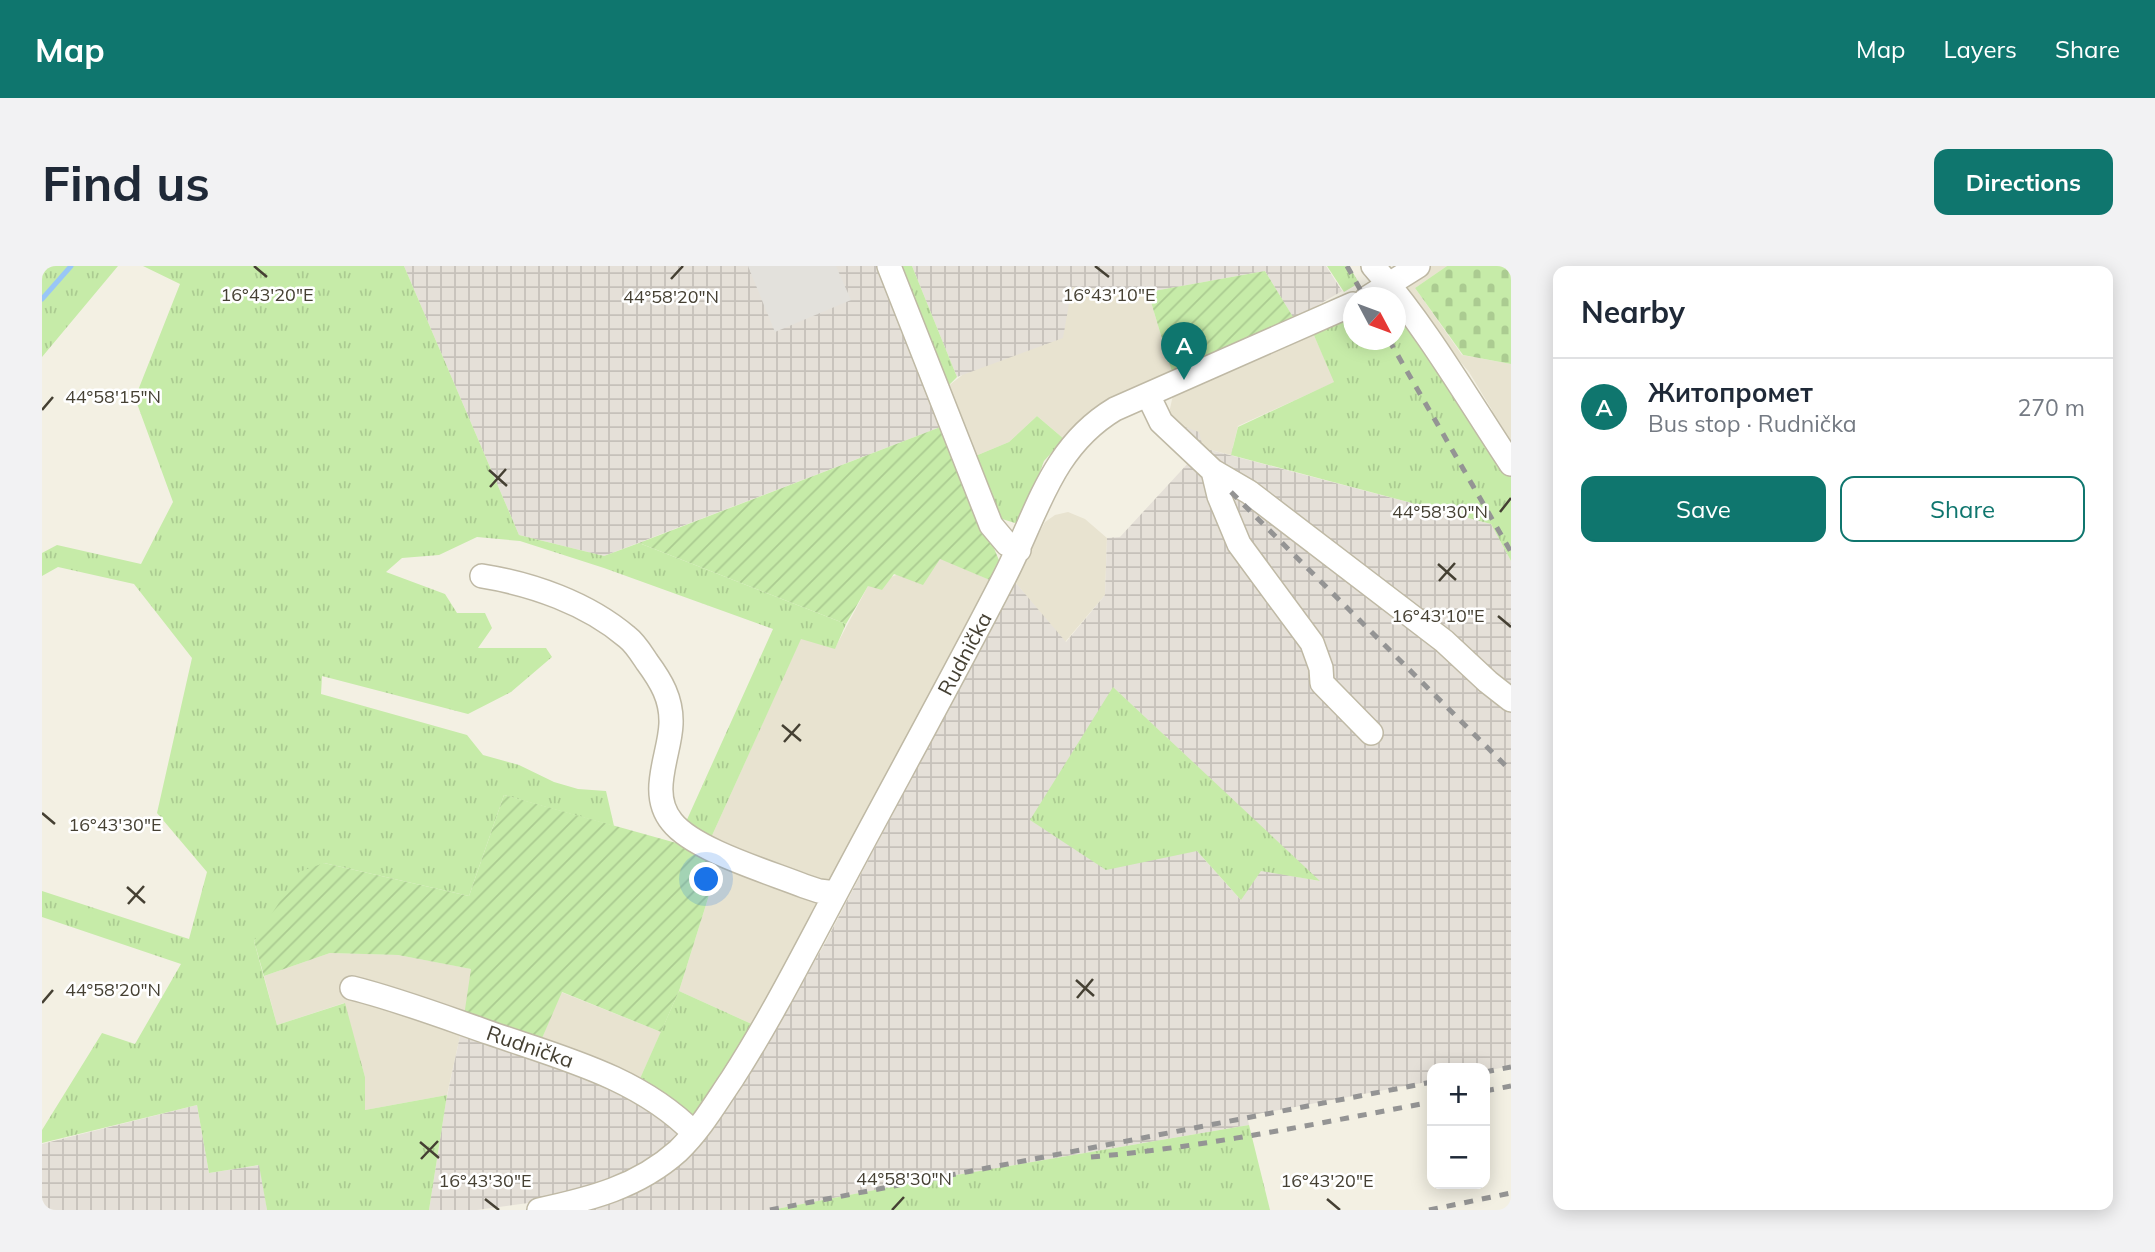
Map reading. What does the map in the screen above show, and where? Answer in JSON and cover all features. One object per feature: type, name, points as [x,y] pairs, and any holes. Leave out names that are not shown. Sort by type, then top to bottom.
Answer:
[{"type":"street","points":[[889,266],[990,525],[1007,544],[1019,550]]},
{"type":"street","points":[[1373,266],[1389,285],[1511,464]]},
{"type":"street","points":[[1386,287],[1418,266]]},
{"type":"street","name":"Rudnička","points":[[539,1210],[578,1202],[621,1188],[666,1161],[714,1108],[765,1027],[929,723],[1019,550],[1053,473],[1068,449],[1102,417],[1343,308]]},
{"type":"street","points":[[1148,396],[1161,422],[1213,471],[1249,492],[1444,641],[1511,700]]},
{"type":"street","points":[[1213,471],[1219,496],[1239,544],[1312,643],[1321,668],[1322,683],[1371,733]]},
{"type":"street","points":[[482,576],[515,581],[561,597],[629,638],[663,682],[671,710],[671,728],[661,785],[670,821],[684,834],[703,846],[804,886],[819,891],[836,892]]},
{"type":"street","name":"Rudnička","points":[[352,988],[396,999],[594,1069],[653,1099],[678,1117],[694,1133]]},
{"type":"shaded area","points":[[404,266],[880,266],[943,426],[604,556],[519,535]]},
{"type":"shaded area","points":[[748,266],[836,266],[851,300],[775,332]]},
{"type":"shaded area","points":[[912,266],[1326,266],[1342,291],[1294,319],[1265,271],[1148,292],[1072,287],[1063,338],[957,377]]},
{"type":"shaded area","points":[[1431,266],[1447,266],[1415,288],[1462,355],[1511,364],[1511,453],[1494,429],[1492,410],[1469,372],[1405,284]]},
{"type":"shaded area","points":[[1072,287],[1148,292],[1172,372],[1086,419],[1064,439],[1037,416],[1009,442],[973,457],[946,388]]},
{"type":"shaded area","points":[[1313,333],[1335,382],[1238,426],[1231,455],[1203,448],[1172,424],[1169,413],[1173,395]]},
{"type":"shaded area","points":[[1179,425],[1199,432],[1203,448],[1491,524],[1511,561],[1511,1066],[1490,1070],[1490,1063],[1427,1063],[1427,1082],[1247,1116],[1249,1125],[927,1180],[771,1210],[575,1210],[691,1148],[745,1083],[825,943],[1014,581],[1066,642],[1105,595],[1107,538],[1120,537],[1191,460]],"holes":[[[1113,687],[1319,881],[1261,870],[1240,899],[1197,851]]]},
{"type":"shaded area","points":[[1068,512],[1085,519],[1107,538],[1105,595],[1065,642],[1014,581],[1045,522],[1055,515]]},
{"type":"shaded area","points":[[940,558],[992,581],[756,1026],[679,991],[720,860],[705,851],[801,638],[835,648],[868,586]]},
{"type":"shaded area","points":[[330,953],[398,955],[472,969],[540,1043],[561,992],[661,1032],[634,1092],[460,1036],[447,1095],[365,1110],[365,1077],[344,1003],[277,1025],[264,976]]},
{"type":"shaded area","points":[[460,1036],[634,1092],[684,1131],[646,1162],[605,1184],[565,1198],[477,1210],[429,1210],[446,1101]]},
{"type":"shaded area","points":[[197,1105],[209,1173],[260,1165],[267,1210],[42,1210],[42,1144]]},
{"type":"green space","points":[[42,266],[118,266],[42,357]]},
{"type":"green space","points":[[143,266],[404,266],[519,535],[604,556],[639,543],[846,624],[835,649],[801,639],[710,840],[685,824],[773,629],[520,541],[477,537],[439,555],[402,558],[386,572],[445,594],[457,613],[485,613],[492,628],[478,648],[546,648],[552,657],[511,692],[468,714],[322,676],[321,694],[467,735],[483,755],[519,765],[554,782],[578,789],[606,791],[614,826],[504,795],[469,896],[324,863],[254,941],[277,1025],[345,1003],[365,1077],[365,1110],[447,1095],[429,1210],[267,1210],[259,1165],[209,1173],[197,1105],[42,1143],[42,1130],[102,1033],[135,1044],[181,964],[42,917],[42,891],[189,939],[207,872],[157,813],[192,658],[134,584],[58,567],[42,576],[42,553],[57,545],[141,564],[173,502],[135,398],[180,284]]},
{"type":"green space","points":[[897,266],[912,266],[957,377],[946,388]]},
{"type":"green space","points":[[1327,266],[1349,266],[1359,283],[1352,287],[1343,287],[1343,290]]},
{"type":"green space","points":[[1447,266],[1511,266],[1511,364],[1463,355],[1415,288]]},
{"type":"green space","points":[[1265,271],[1293,317],[1172,372],[1148,292]]},
{"type":"green space","points":[[1343,316],[1343,350],[1406,350],[1406,321],[1511,469],[1511,561],[1491,524],[1231,455],[1238,427],[1334,382],[1313,333]]},
{"type":"green space","points":[[1037,416],[1064,439],[1044,461],[1022,518],[1015,523],[1002,519],[973,457],[1009,442]]},
{"type":"green space","points":[[943,426],[1001,565],[992,581],[940,559],[923,585],[894,574],[882,590],[868,586],[846,624],[639,543]]},
{"type":"green space","points":[[1113,687],[1320,881],[1261,871],[1241,900],[1197,851],[1106,870],[1030,820]]},
{"type":"green space","points":[[504,795],[705,851],[720,860],[679,991],[661,1032],[562,992],[540,1043],[464,1016],[471,969],[398,955],[330,953],[264,976],[254,941],[299,872],[324,863],[469,896]]},
{"type":"green space","points":[[679,991],[756,1026],[684,1131],[634,1092]]},
{"type":"green space","points":[[1249,1125],[1270,1210],[771,1210],[927,1180]]},
{"type":"waterway","points":[[42,299],[71,266]]},
{"type":"railway","points":[[1347,266],[1359,287]]},
{"type":"railway","points":[[1395,350],[1511,552]]},
{"type":"railway","points":[[1231,492],[1511,771]]},
{"type":"railway","points":[[1490,1071],[1511,1067]]},
{"type":"railway","points":[[770,1210],[1427,1083]]},
{"type":"railway","points":[[1490,1090],[1511,1086]]},
{"type":"railway","points":[[1091,1157],[1220,1141],[1427,1103]]},
{"type":"railway","points":[[1429,1210],[1511,1193]]},
{"type":"place","name":"Житопромет","points":[[1184,380]]}]
